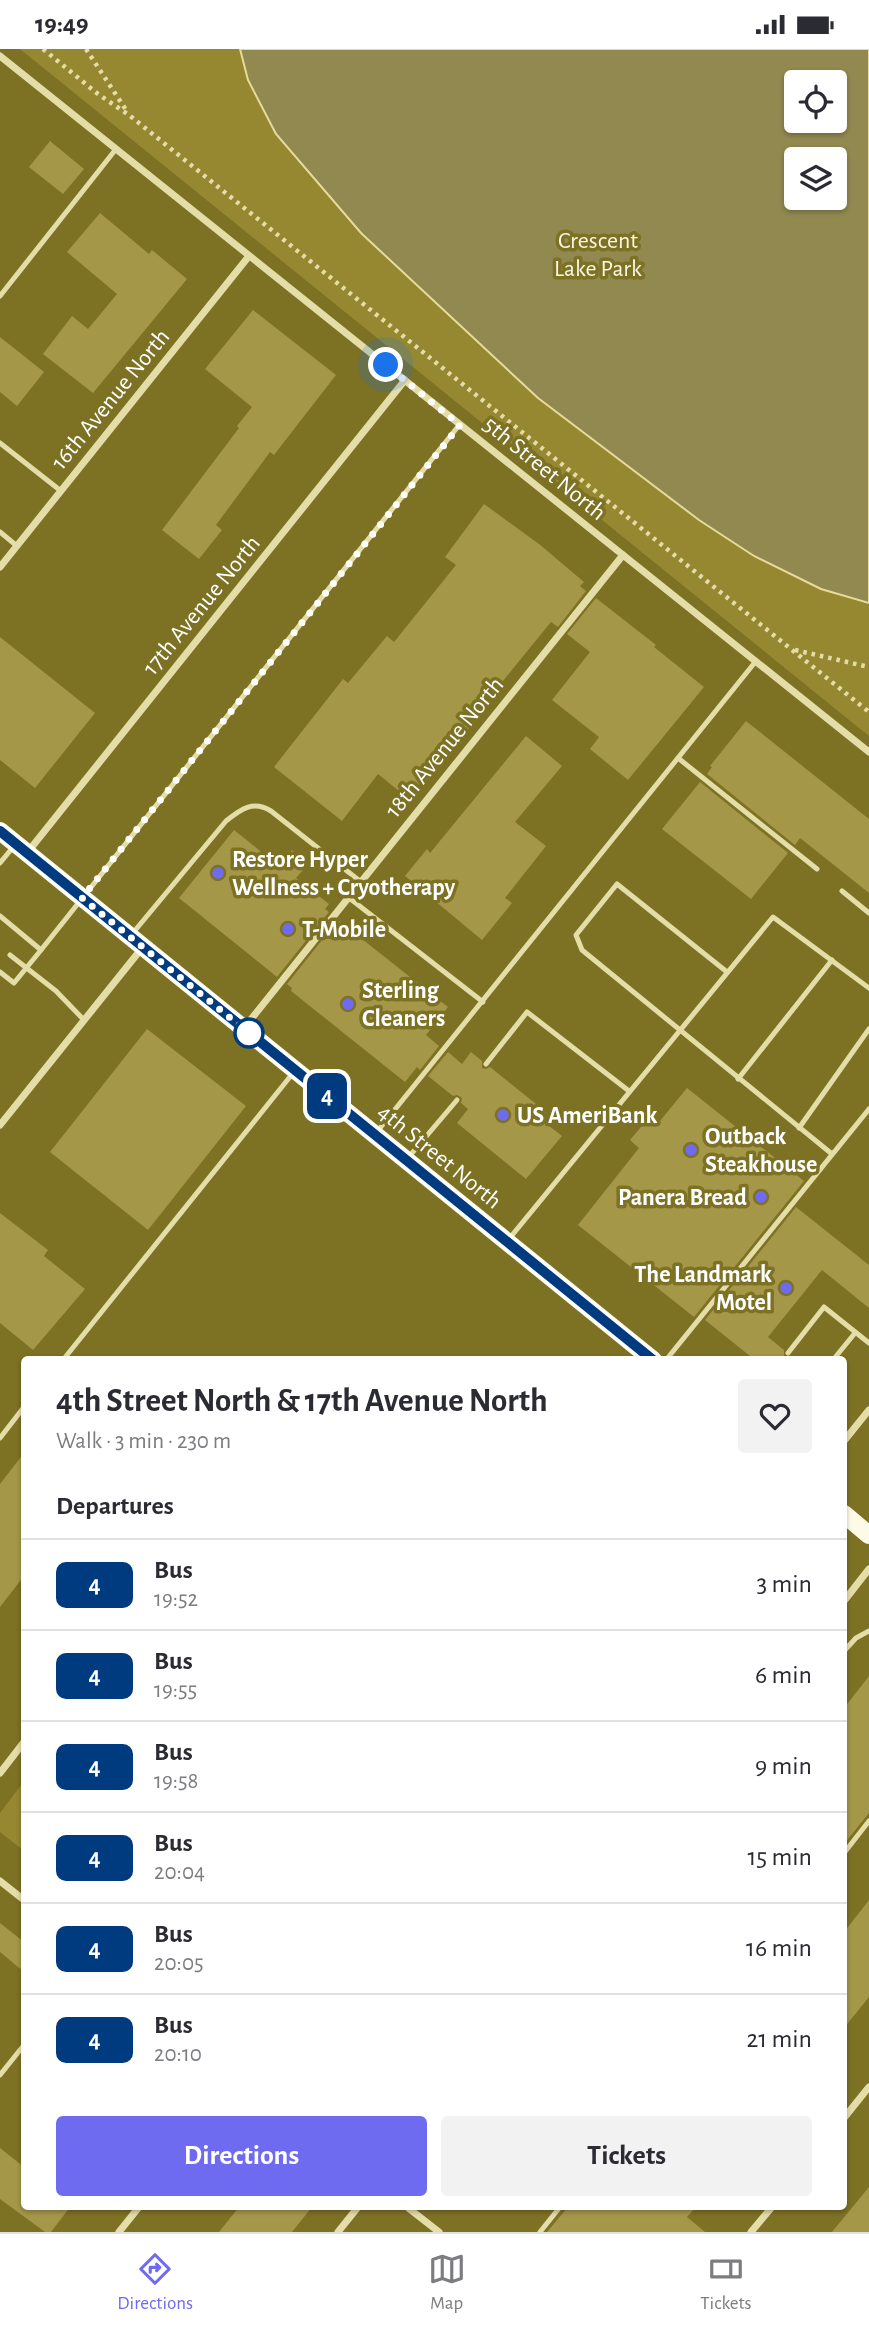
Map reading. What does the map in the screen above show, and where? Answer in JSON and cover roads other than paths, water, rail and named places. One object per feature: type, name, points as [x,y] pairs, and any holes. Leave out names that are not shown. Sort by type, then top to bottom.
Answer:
[{"type":"main road","name":"4th Street North","points":[[0,831],[648,1356]]},
{"type":"main road","points":[[847,1517],[869,1535]]},
{"type":"street","name":"5th Street North","points":[[0,56],[869,752]]},
{"type":"street","name":"16th Avenue North","points":[[0,567],[249,256]]},
{"type":"street","name":"17th Avenue North","points":[[21,848],[405,380]]},
{"type":"street","name":"18th Avenue North","points":[[243,1028],[622,555]]},
{"type":"street","points":[[0,1125],[84,1020],[136,942]]},
{"type":"street","points":[[847,1437],[869,1409]]},
{"type":"street","points":[[847,1597],[869,1569]]},
{"type":"street","points":[[0,1773],[21,1746]]},
{"type":"street","points":[[0,1881],[21,1898]]},
{"type":"street","points":[[847,2114],[869,2087]]},
{"type":"street","points":[[119,2232],[137,2210]]},
{"type":"street","points":[[338,2232],[356,2210]]},
{"type":"street","points":[[411,2210],[439,2232]]},
{"type":"street","points":[[751,2232],[769,2210]]},
{"type":"lane","points":[[0,296],[116,149]]},
{"type":"lane","points":[[0,972],[14,983],[460,425]]},
{"type":"lane","points":[[0,443],[61,491]]},
{"type":"lane","points":[[0,532],[17,546]]},
{"type":"lane","points":[[375,1135],[756,661]]},
{"type":"lane","points":[[678,758],[817,869]]},
{"type":"lane","points":[[136,942],[226,821],[241,809],[253,805],[262,806],[361,881]]},
{"type":"lane","points":[[0,863],[21,848]]},
{"type":"lane","points":[[727,972],[617,884],[576,935],[582,950],[832,1154]]},
{"type":"lane","points":[[842,891],[869,913]]},
{"type":"lane","points":[[348,897],[483,1002]]},
{"type":"lane","points":[[0,916],[41,950]]},
{"type":"lane","points":[[507,1241],[773,917],[869,988]]},
{"type":"lane","points":[[10,955],[57,991],[84,1020]]},
{"type":"lane","points":[[738,1079],[832,960]]},
{"type":"lane","points":[[486,1064],[527,1012],[629,1091]]},
{"type":"lane","points":[[799,1128],[869,1029]]},
{"type":"lane","points":[[66,1356],[295,1070]]},
{"type":"lane","points":[[405,1160],[457,1100]]},
{"type":"lane","points":[[669,1356],[869,1109]]},
{"type":"lane","points":[[788,1353],[824,1307],[869,1343]]},
{"type":"lane","points":[[836,1356],[855,1333]]},
{"type":"lane","points":[[0,1438],[21,1412]]},
{"type":"lane","points":[[847,1648],[856,1638],[869,1631]]},
{"type":"lane","points":[[847,1849],[869,1821]]},
{"type":"lane","points":[[0,2075],[21,2049]]},
{"type":"lane","points":[[540,2232],[558,2210]]},
{"type":"place","name":"Restore Hyper Wellness + Cryotherapy","points":[[218,873]]},
{"type":"place","name":"T-Mobile","points":[[288,929]]},
{"type":"place","name":"Sterling Cleaners","points":[[348,1004]]},
{"type":"place","name":"US AmeriBank","points":[[503,1115]]},
{"type":"place","name":"Outback Steakhouse","points":[[691,1150]]},
{"type":"place","name":"Panera Bread","points":[[761,1197]]},
{"type":"place","name":"The Landmark Motel","points":[[786,1288]]},
{"type":"park label","name":"Crescent Lake Park","points":[[598,254]]}]
